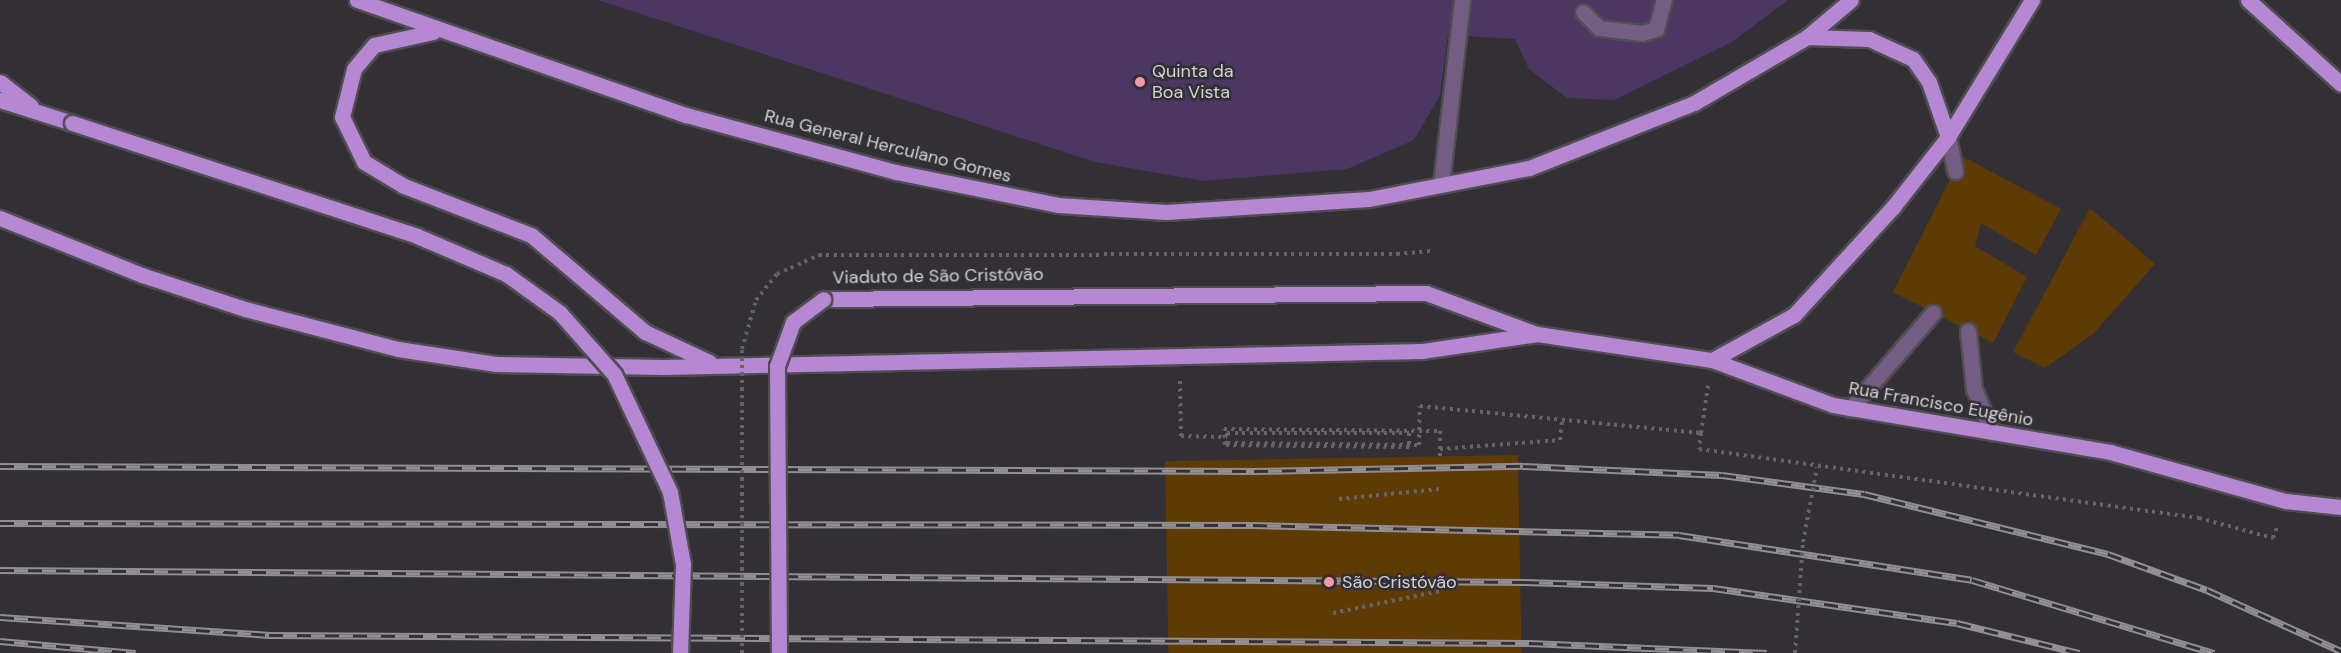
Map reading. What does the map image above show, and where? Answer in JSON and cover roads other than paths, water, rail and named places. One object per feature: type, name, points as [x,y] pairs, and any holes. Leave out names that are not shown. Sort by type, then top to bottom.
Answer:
[{"type":"main road","name":"Rua General Herculano Gomes","points":[[357,0],[436,32],[758,135],[896,172],[1058,205],[1224,212],[1369,199],[1528,168],[1694,103],[1807,37],[1851,0]]},
{"type":"main road","points":[[1712,360],[1794,315],[1893,207],[1948,137],[2032,0]]},
{"type":"main road","points":[[2248,0],[2341,84]]},
{"type":"main road","points":[[436,32],[388,39],[361,57],[342,117],[364,162],[404,186],[531,235],[645,332],[711,363]]},
{"type":"main road","points":[[1807,37],[1869,39],[1913,59],[1929,82],[1948,137]]},
{"type":"main road","points":[[0,82],[38,111]]},
{"type":"main road","points":[[0,100],[426,239],[506,274],[560,313],[614,374],[670,492],[683,564],[680,653]]},
{"type":"main road","points":[[0,218],[152,279],[398,349],[564,368],[711,363],[1422,351],[1537,334]]},
{"type":"main road","name":"Viaduto de São Cristóvão","points":[[779,653],[777,366],[785,336],[813,304],[845,295],[1398,289],[1426,293],[1537,334]]},
{"type":"main road","name":"Rua Francisco Eugênio","points":[[1537,334],[1712,360],[1850,409],[2110,453],[2286,501],[2341,507]]},
{"type":"street","points":[[1442,184],[1462,0]]},
{"type":"street","points":[[1583,12],[1599,28],[1642,33],[1656,29],[1664,0]]},
{"type":"street","points":[[1948,137],[1954,171]]},
{"type":"street","points":[[1850,409],[1933,313]]},
{"type":"street","points":[[1968,331],[1974,389],[1992,432]]},
{"type":"railway","points":[[0,466],[1254,471],[1523,466],[1722,475],[1864,494],[2108,554],[2207,590],[2341,651]]},
{"type":"railway","points":[[0,523],[1253,525],[1679,535],[1972,580],[2214,653]]},
{"type":"railway","points":[[0,570],[1525,582],[1713,588],[1957,623],[2079,653]]},
{"type":"railway","points":[[0,617],[269,635],[1529,643],[1767,653]]},
{"type":"railway","points":[[0,641],[135,653]]},
{"type":"place","name":"Quinta da Boa Vista","points":[[1140,82]]},
{"type":"place","name":"São Cristóvão","points":[[1329,582]]}]
